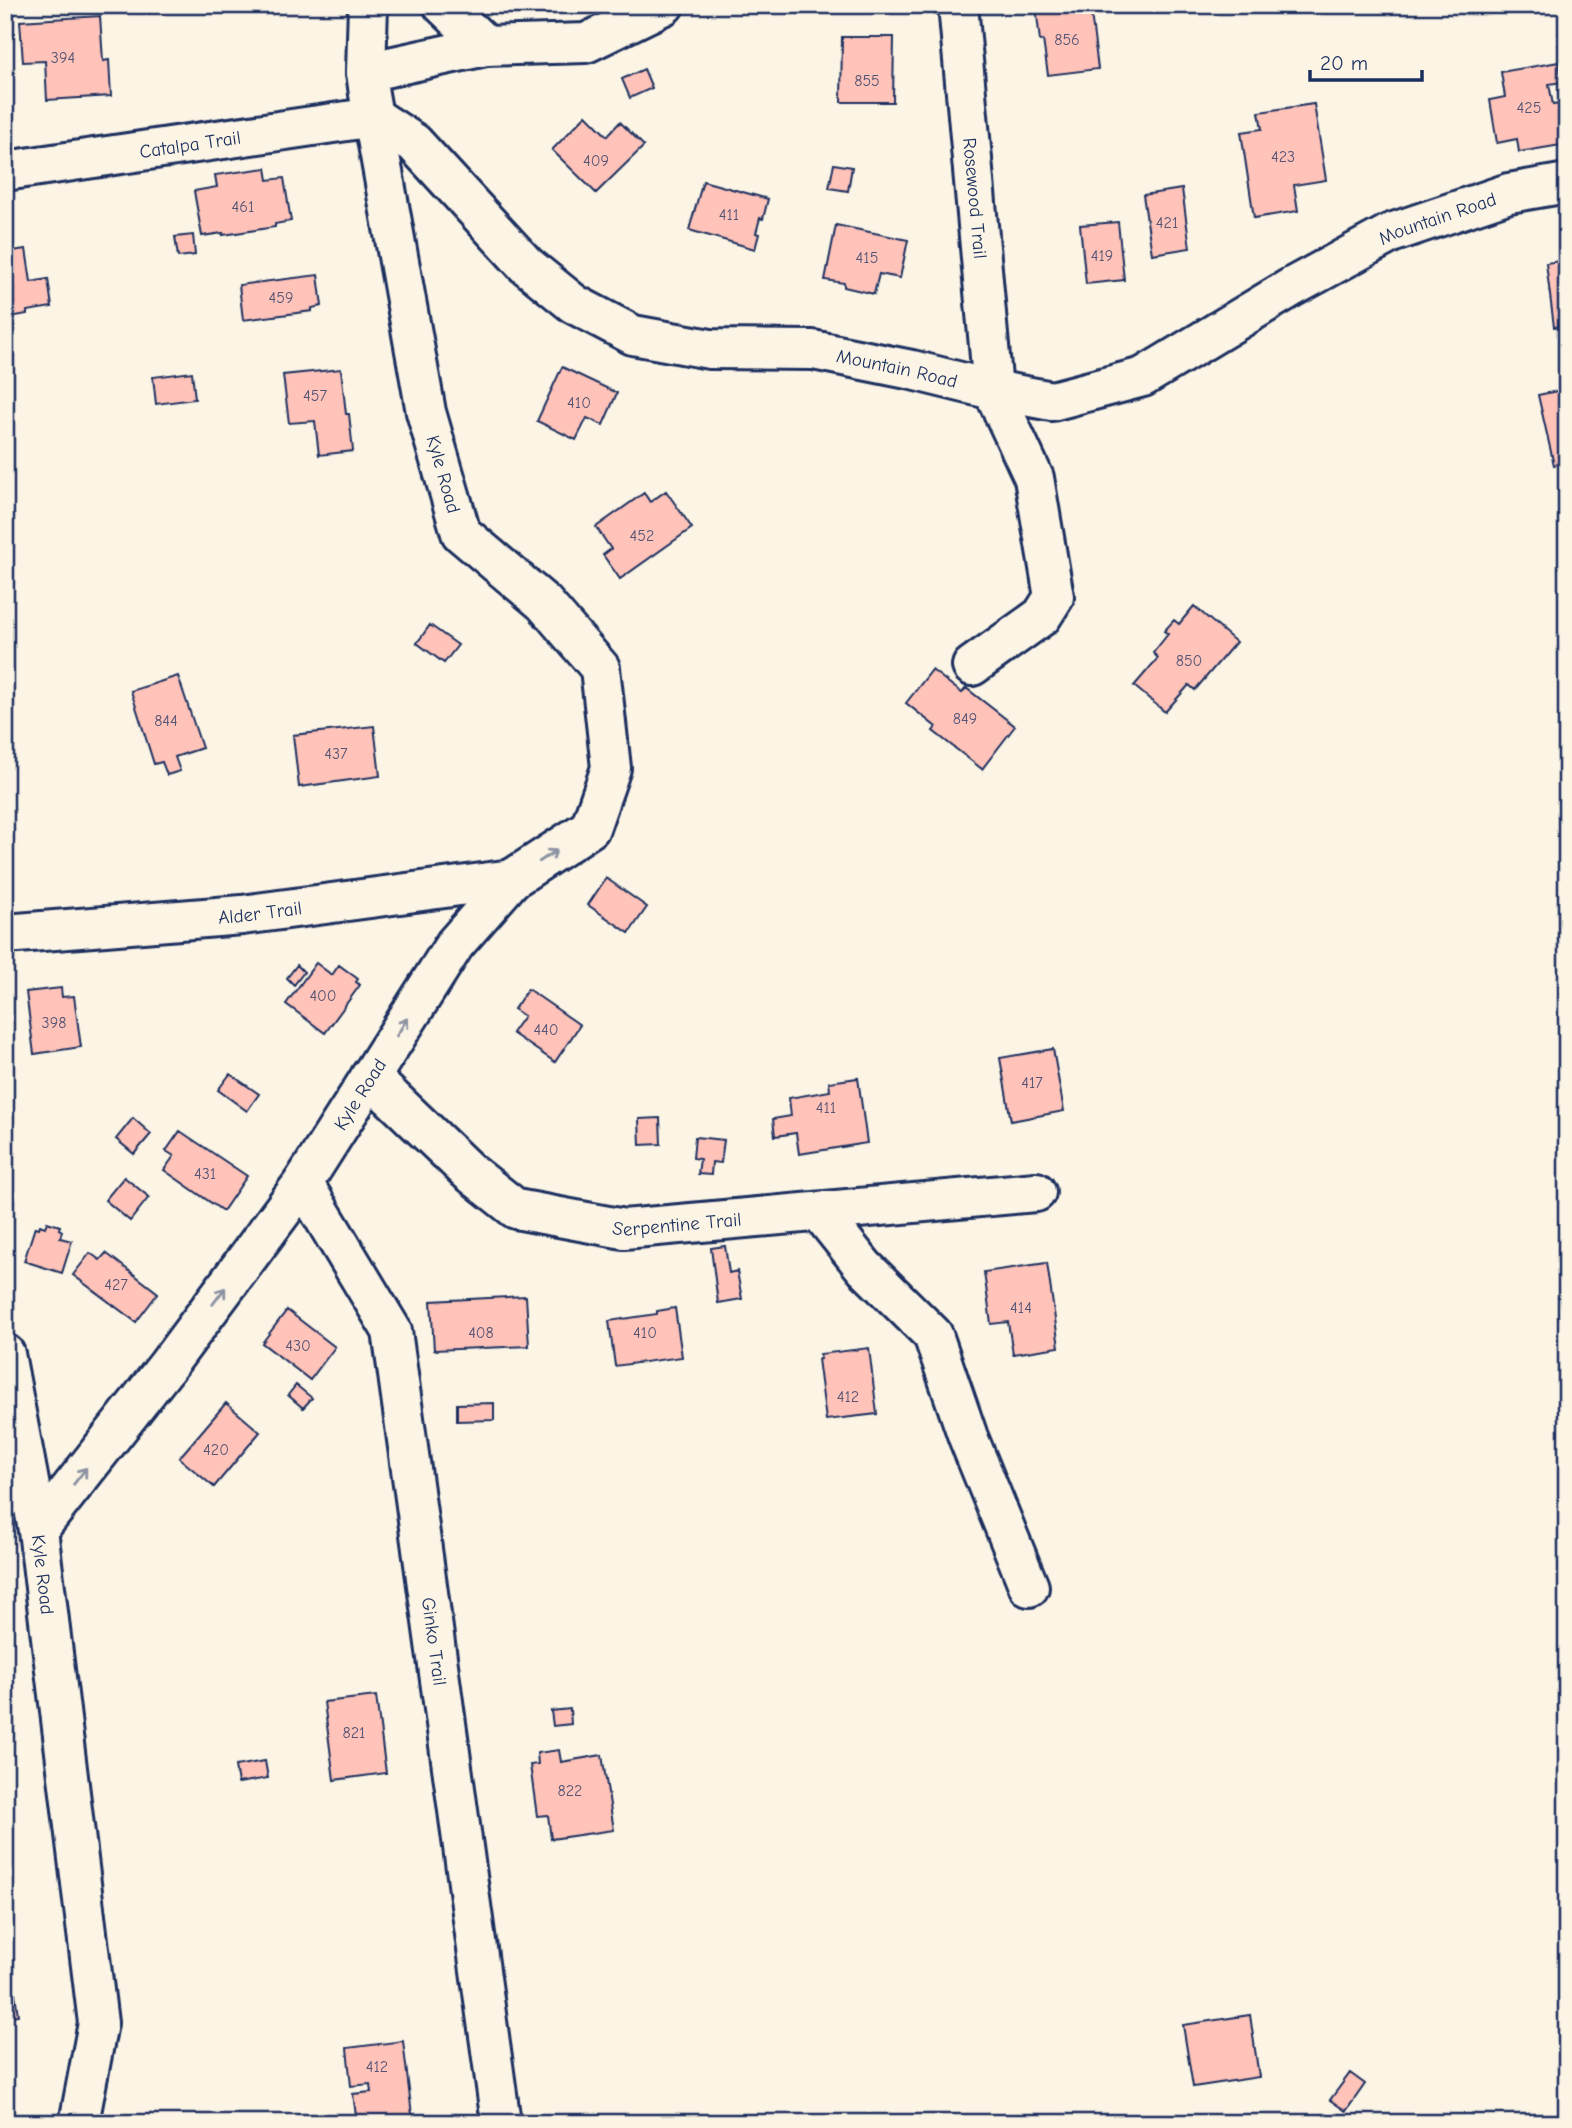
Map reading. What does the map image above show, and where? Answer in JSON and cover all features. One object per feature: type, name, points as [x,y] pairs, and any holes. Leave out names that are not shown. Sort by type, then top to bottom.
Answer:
[{"type":"street","points":[[368,5],[366,72],[374,117]]},
{"type":"street","points":[[443,5],[486,46]]},
{"type":"street","points":[[366,72],[486,46],[586,44],[664,5]]},
{"type":"street","name":"Rosewood Trail","points":[[958,5],[993,390],[1034,478],[1054,597],[1042,616],[972,666]]},
{"type":"street","name":"Mountain Road","points":[[374,117],[414,143],[526,265],[573,304],[633,335],[710,349],[813,350],[1052,401],[1143,377],[1292,287],[1391,233],[1509,193],[1567,183]]},
{"type":"street","name":"Catalpa Trail","points":[[5,171],[374,117]]},
{"type":"street","name":"Kyle Road","points":[[79,2123],[98,2023],[37,1530],[167,1366],[303,1183],[455,944],[512,879],[590,828],[611,768],[600,668],[544,603],[461,533],[426,412],[374,117]]},
{"type":"street","name":"Alder Trail","points":[[5,934],[242,915],[512,879]]},
{"type":"street","name":"Serpentine Trail","points":[[370,1077],[468,1171],[516,1209],[624,1229],[1036,1192]]},
{"type":"street","name":"Ginko Trail","points":[[303,1183],[392,1332],[500,2123]]},
{"type":"street","points":[[820,1212],[864,1267],[933,1335],[968,1437],[1029,1587]]},
{"type":"street","points":[[5,1354],[37,1530]]},
{"type":"building","points":[[1090,5],[1098,69],[1048,75],[1036,7]]},
{"type":"building","points":[[1562,5],[1567,5],[1567,33]]},
{"type":"building","points":[[100,16],[103,61],[109,60],[111,96],[47,100],[45,61],[23,62],[20,21]]},
{"type":"building","points":[[842,37],[894,37],[893,102],[841,102]]},
{"type":"building","points":[[1559,62],[1562,82],[1549,84],[1553,105],[1566,103],[1567,144],[1519,152],[1517,139],[1497,143],[1490,100],[1505,97],[1501,72]]},
{"type":"building","points":[[644,69],[652,88],[630,98],[622,79]]},
{"type":"building","points":[[1314,104],[1326,180],[1294,185],[1298,211],[1254,218],[1241,132],[1262,129],[1259,112]]},
{"type":"building","points":[[586,115],[607,136],[620,122],[644,146],[596,193],[552,150]]},
{"type":"building","points":[[834,164],[852,167],[848,191],[829,188]]},
{"type":"building","points":[[266,168],[268,180],[284,178],[291,221],[275,224],[275,227],[202,236],[194,191],[217,187],[215,175]]},
{"type":"building","points":[[703,181],[768,199],[756,233],[759,234],[755,249],[689,230]]},
{"type":"building","points":[[1182,189],[1190,248],[1152,254],[1143,195]]},
{"type":"building","points":[[1118,222],[1124,280],[1086,284],[1080,225]]},
{"type":"building","points":[[836,225],[908,240],[900,278],[879,274],[874,294],[844,287],[844,283],[825,280]]},
{"type":"building","points":[[193,235],[195,255],[178,257],[175,237]]},
{"type":"building","points":[[26,249],[31,282],[48,279],[52,307],[5,318],[5,252]]},
{"type":"building","points":[[1567,260],[1567,326],[1554,327],[1546,263]]},
{"type":"building","points":[[318,275],[322,306],[312,308],[312,311],[243,320],[239,285]]},
{"type":"building","points":[[562,367],[617,393],[603,425],[587,418],[576,440],[537,421]]},
{"type":"building","points":[[341,369],[353,451],[319,455],[315,421],[289,423],[283,375]]},
{"type":"building","points":[[192,372],[195,399],[156,404],[153,377]]},
{"type":"building","points":[[1567,389],[1567,462],[1554,465],[1538,395]]},
{"type":"building","points":[[666,491],[692,528],[620,579],[603,555],[611,549],[596,527],[644,493],[650,502]]},
{"type":"building","points":[[1194,606],[1236,642],[1195,690],[1189,685],[1165,712],[1134,686],[1158,658],[1153,653],[1168,634],[1164,631],[1174,620],[1179,624]]},
{"type":"building","points":[[430,625],[458,645],[444,663],[417,643]]},
{"type":"building","points":[[932,670],[962,693],[966,688],[1015,726],[982,769],[933,731],[936,727],[906,703]]},
{"type":"building","points":[[178,676],[202,748],[175,757],[180,771],[167,775],[162,762],[154,764],[131,691]]},
{"type":"building","points":[[374,726],[380,776],[299,787],[293,735]]},
{"type":"building","points":[[606,878],[647,907],[629,933],[588,905]]},
{"type":"building","points":[[316,963],[332,975],[339,965],[358,979],[356,982],[360,985],[325,1033],[286,1004]]},
{"type":"building","points":[[297,965],[304,972],[294,985],[287,978]]},
{"type":"building","points":[[61,988],[62,997],[74,996],[81,1047],[34,1054],[26,992]]},
{"type":"building","points":[[528,989],[580,1025],[555,1062],[512,1033],[524,1016],[514,1009]]},
{"type":"building","points":[[1053,1049],[1064,1111],[1011,1121],[1000,1058]]},
{"type":"building","points":[[230,1074],[259,1094],[247,1111],[218,1090]]},
{"type":"building","points":[[858,1078],[867,1143],[799,1154],[796,1133],[775,1136],[773,1119],[791,1116],[789,1098],[830,1091],[829,1082]]},
{"type":"building","points":[[133,1118],[151,1134],[134,1154],[116,1139]]},
{"type":"building","points":[[660,1118],[661,1144],[640,1145],[639,1119]]},
{"type":"building","points":[[180,1131],[247,1176],[223,1211],[164,1170],[174,1156],[166,1151]]},
{"type":"building","points":[[695,1137],[724,1140],[721,1163],[712,1162],[711,1175],[698,1174],[700,1159],[693,1158]]},
{"type":"building","points":[[124,1177],[149,1197],[130,1221],[105,1200]]},
{"type":"building","points":[[47,1222],[60,1226],[60,1238],[72,1241],[62,1273],[24,1261],[35,1227],[45,1227]]},
{"type":"building","points":[[725,1246],[729,1273],[737,1271],[742,1299],[718,1303],[711,1248]]},
{"type":"building","points":[[90,1253],[100,1260],[106,1253],[158,1293],[136,1322],[73,1275]]},
{"type":"building","points":[[1047,1263],[1059,1347],[1013,1354],[1008,1322],[991,1324],[984,1272]]},
{"type":"building","points":[[526,1296],[529,1346],[434,1350],[431,1301]]},
{"type":"building","points":[[675,1308],[682,1357],[615,1366],[609,1321],[657,1314],[657,1311]]},
{"type":"building","points":[[287,1310],[335,1347],[310,1380],[262,1343]]},
{"type":"building","points":[[869,1348],[877,1414],[826,1420],[818,1359],[821,1359],[820,1354]]},
{"type":"building","points":[[296,1385],[312,1398],[303,1408],[288,1395]]},
{"type":"building","points":[[226,1403],[260,1432],[214,1487],[179,1458]]},
{"type":"building","points":[[494,1403],[494,1420],[457,1421],[457,1404]]},
{"type":"building","points":[[376,1696],[386,1773],[334,1780],[324,1702]]},
{"type":"building","points":[[570,1709],[571,1724],[553,1726],[551,1711]]},
{"type":"building","points":[[559,1750],[561,1762],[602,1755],[614,1830],[551,1839],[548,1815],[537,1816],[530,1765],[538,1764],[537,1753]]},
{"type":"building","points":[[265,1761],[268,1778],[238,1783],[235,1766]]},
{"type":"building","points":[[9,1949],[18,2015],[5,2017],[5,1950]]},
{"type":"building","points":[[1250,2015],[1259,2077],[1193,2087],[1183,2025]]},
{"type":"building","points":[[403,2041],[413,2123],[357,2123],[353,2094],[371,2092],[370,2084],[351,2086],[347,2048]]},
{"type":"building","points":[[1350,2073],[1365,2084],[1346,2111],[1330,2100]]}]
